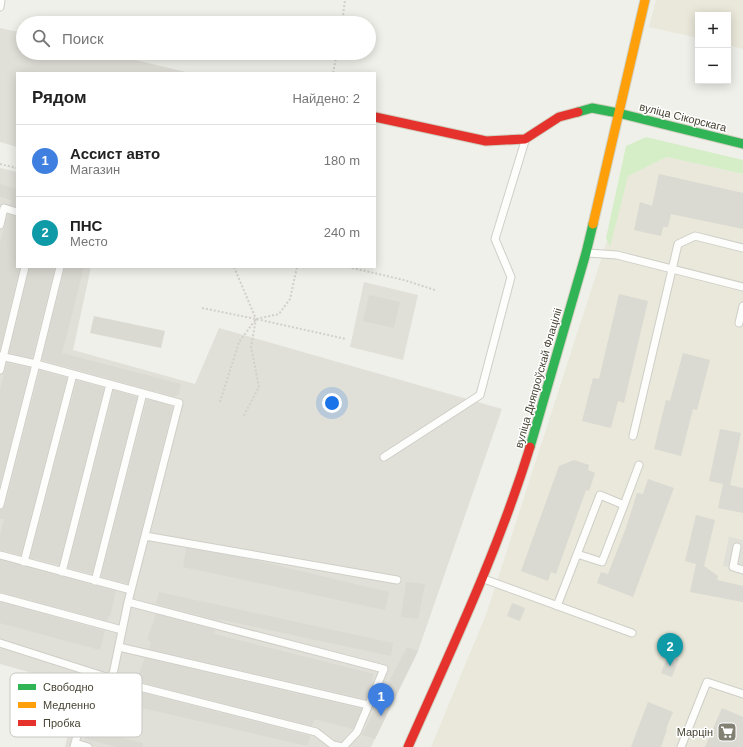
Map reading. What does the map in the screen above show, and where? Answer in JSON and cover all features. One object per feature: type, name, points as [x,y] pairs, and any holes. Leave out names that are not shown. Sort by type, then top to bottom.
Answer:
[{"type":"street","name":"вуліца Дняпроўскай Флаціліі","points":[[408,747],[484,579],[517,489],[586,253],[645,0]]},
{"type":"street","name":"вуліца Сікорскага","points":[[526,139],[559,118],[592,108],[743,144]]},
{"type":"street","points":[[376,117],[486,141],[526,139]]},
{"type":"lane","points":[[0,7],[1,0]]},
{"type":"lane","points":[[384,457],[480,395],[510,277],[495,239],[526,139]]},
{"type":"lane","points":[[0,224],[4,208],[16,212]]},
{"type":"lane","points":[[633,436],[678,244],[695,236],[743,248]]},
{"type":"lane","points":[[586,253],[617,254],[743,288]]},
{"type":"lane","points":[[0,370],[25,268]]},
{"type":"lane","points":[[0,505],[60,268]]},
{"type":"lane","points":[[740,323],[743,306]]},
{"type":"lane","points":[[2,357],[36,364],[179,403],[128,602],[113,673]]},
{"type":"lane","points":[[24,562],[73,374]]},
{"type":"lane","points":[[62,572],[110,384]]},
{"type":"lane","points":[[95,580],[143,393]]},
{"type":"lane","points":[[577,554],[602,562],[639,465]]},
{"type":"lane","points":[[558,606],[600,496],[624,505]]},
{"type":"lane","points":[[145,536],[397,580]]},
{"type":"lane","points":[[737,547],[733,567],[743,570]]},
{"type":"lane","points":[[0,555],[131,590]]},
{"type":"lane","points":[[484,579],[632,633]]},
{"type":"lane","points":[[0,597],[122,630]]},
{"type":"lane","points":[[128,602],[384,669],[357,732],[340,747],[316,732],[142,688]]},
{"type":"lane","points":[[0,643],[93,673]]},
{"type":"lane","points":[[119,647],[368,705]]},
{"type":"lane","points":[[681,747],[706,682],[743,694]]},
{"type":"lane","points":[[74,745],[88,747]]},
{"type":"path","points":[[343,16],[346,0]]},
{"type":"path","points":[[334,72],[336,60]]},
{"type":"path","points":[[0,164],[16,168]]},
{"type":"path","points":[[234,268],[256,319],[251,347],[259,387],[243,417]]},
{"type":"path","points":[[220,402],[239,342],[256,319],[279,314],[290,299],[297,268]]},
{"type":"path","points":[[352,268],[404,280],[435,290]]},
{"type":"path","points":[[202,308],[346,339]]},
{"type":"shaded area","points":[[656,0],[743,0],[743,49],[731,46],[731,12],[695,12],[695,37],[649,27]]},
{"type":"shaded area","points":[[0,28],[16,31],[16,60],[135,60],[186,72],[16,72],[16,147],[0,142]]},
{"type":"shaded area","points":[[667,157],[743,174],[743,747],[431,747],[487,612],[628,176]]},
{"type":"shaded area","points":[[0,168],[16,172],[16,268],[91,268],[73,350],[195,384],[219,328],[502,409],[418,651],[371,747],[65,747],[67,737],[142,737],[142,673],[32,673],[0,664]]},
{"type":"shaded area","points":[[364,282],[418,295],[403,360],[350,347]]},
{"type":"shaded area","points":[[729,537],[743,540],[743,570],[723,566]]},
{"type":"green space","points":[[646,137],[743,160],[743,174],[667,157],[628,176],[610,247],[606,238],[626,146]]},
{"type":"building","points":[[659,174],[743,193],[743,229],[671,214],[668,227],[663,227],[661,236],[634,230],[640,202],[652,206]]},
{"type":"building","points":[[0,184],[16,189],[16,207],[10,205],[11,200],[0,197]]},
{"type":"building","points":[[8,214],[16,217],[16,268],[20,268],[0,349],[0,243]]},
{"type":"building","points":[[30,268],[55,268],[32,358],[9,353]]},
{"type":"building","points":[[65,268],[84,268],[62,353],[181,384],[178,396],[176,395],[175,397],[42,360]]},
{"type":"building","points":[[619,294],[648,301],[624,403],[618,401],[611,428],[582,421],[593,378],[599,379]]},
{"type":"building","points":[[369,295],[400,302],[394,328],[363,321]]},
{"type":"building","points":[[94,316],[165,331],[161,348],[90,333]]},
{"type":"building","points":[[683,353],[710,360],[697,410],[693,409],[681,456],[654,449],[666,400],[670,401]]},
{"type":"building","points":[[7,363],[30,368],[0,485],[0,389],[4,375],[2,375],[5,372]]},
{"type":"building","points":[[40,370],[67,378],[21,555],[0,550],[0,535],[4,519],[0,519],[0,510],[5,506]]},
{"type":"building","points":[[77,380],[104,388],[59,565],[30,558]]},
{"type":"building","points":[[114,390],[137,397],[92,574],[68,568]]},
{"type":"building","points":[[147,399],[173,406],[128,584],[101,577]]},
{"type":"building","points":[[720,429],[741,433],[730,485],[743,488],[743,513],[718,508],[723,484],[709,481]]},
{"type":"building","points":[[574,460],[589,465],[588,470],[595,473],[589,491],[586,490],[556,574],[551,572],[548,581],[521,571],[559,466]]},
{"type":"building","points":[[648,479],[674,488],[633,597],[597,583],[601,572],[608,574],[626,528],[637,493],[643,494]]},
{"type":"building","points":[[696,515],[715,520],[704,566],[718,576],[717,580],[743,586],[743,602],[690,592],[696,564],[685,561]]},
{"type":"building","points":[[186,548],[250,559],[389,592],[385,610],[183,567]]},
{"type":"building","points":[[0,560],[116,591],[110,617],[108,616],[107,621],[0,592]]},
{"type":"building","points":[[406,582],[425,584],[418,619],[401,617]]},
{"type":"building","points":[[159,592],[393,643],[391,656],[217,620],[156,604]]},
{"type":"building","points":[[0,602],[105,631],[100,650],[0,623]]},
{"type":"building","points":[[512,603],[525,608],[520,621],[507,616]]},
{"type":"building","points":[[156,614],[215,630],[214,634],[374,674],[366,699],[149,649],[151,642],[147,640]]},
{"type":"building","points":[[407,647],[418,651],[375,739],[362,735]]},
{"type":"building","points":[[668,655],[679,659],[672,677],[661,673]]},
{"type":"building","points":[[145,658],[362,709],[353,729],[314,719],[312,726],[142,683],[142,673],[139,673]]},
{"type":"building","points":[[142,692],[310,736],[308,746],[142,708]]},
{"type":"building","points":[[648,702],[673,712],[661,747],[631,747]]},
{"type":"building","name":"Марцін","points":[[722,708],[743,717],[743,747],[705,747]]},
{"type":"building","points":[[85,737],[119,737],[143,743],[143,747],[117,747],[85,739]]},
{"type":"traffic: fast","points":[[578,112],[592,108],[618,113],[743,144]]},
{"type":"traffic: fast","points":[[530,447],[593,224]]},
{"type":"traffic: slow","points":[[593,224],[645,0]]},
{"type":"traffic: jam","points":[[376,117],[486,141],[525,139],[559,117],[578,112]]},
{"type":"traffic: jam","points":[[408,747],[474,599],[504,524],[530,447]]},
{"type":"place","name":"ПНС","points":[[670,666]]},
{"type":"place","name":"Ассист авто","points":[[381,716]]},
{"type":"place","name":"Марцін","points":[[727,732]]}]
